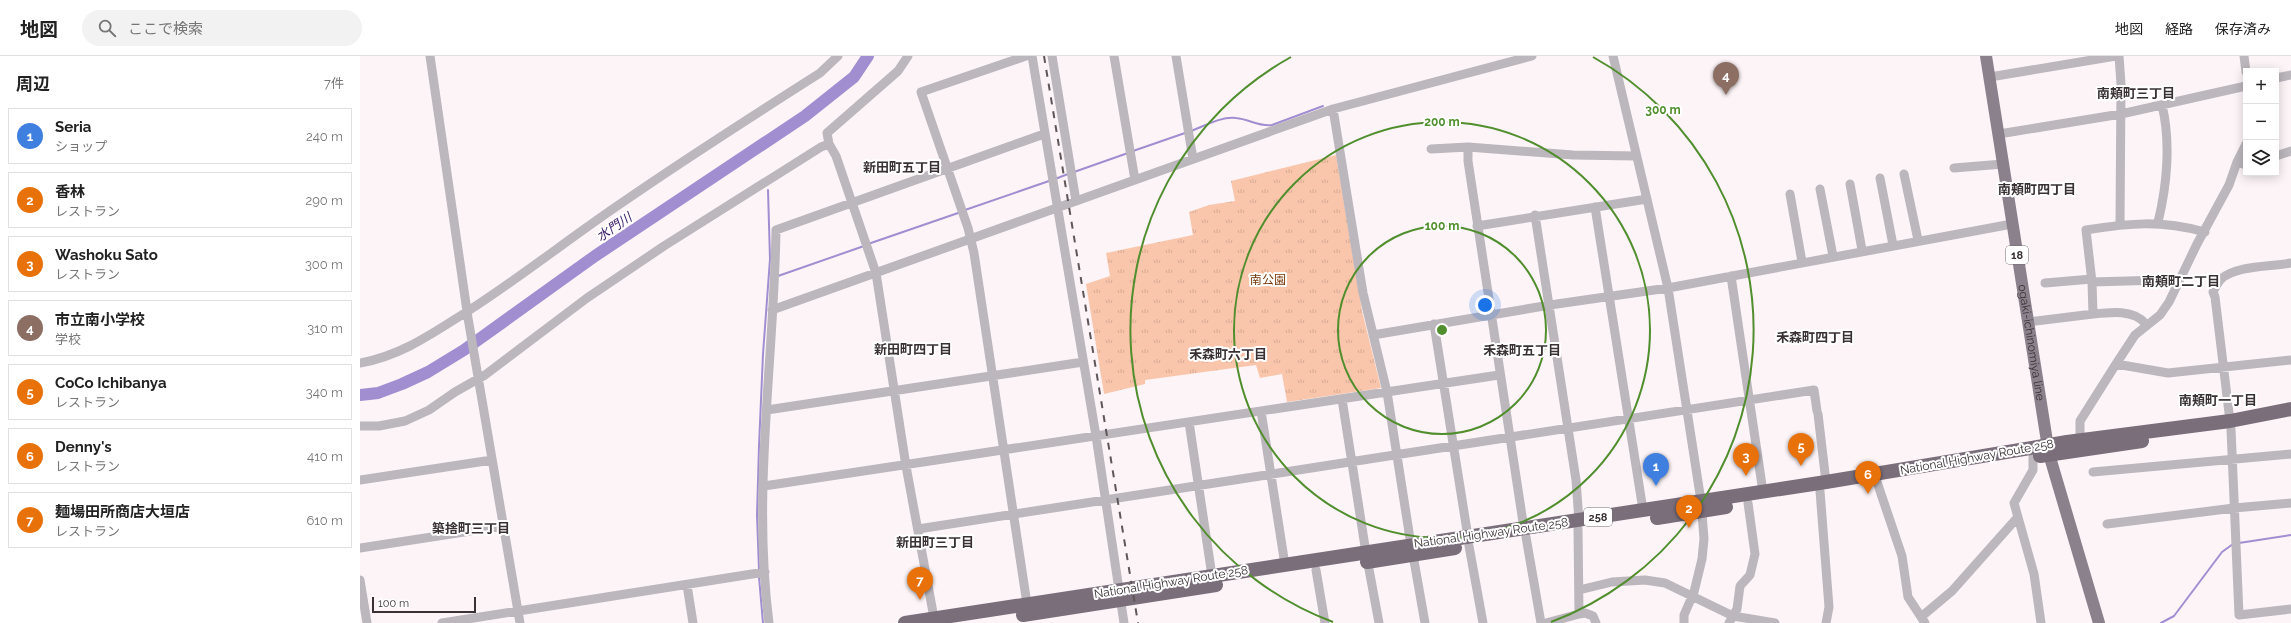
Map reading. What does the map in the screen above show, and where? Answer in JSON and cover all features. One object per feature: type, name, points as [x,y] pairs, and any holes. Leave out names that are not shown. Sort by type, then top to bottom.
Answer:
[{"type":"highway","name":"National Highway Route 258","points":[[1578,525],[1643,510],[1748,503],[1823,487],[2048,450],[2230,425],[2291,409]]},
{"type":"highway","name":"National Highway Route 258","points":[[966,623],[1120,595],[1212,576],[1285,565],[1367,557],[1469,542],[1701,506],[1763,492],[1877,482],[2033,457],[2048,450],[2080,440],[2291,418]]},
{"type":"highway","name":"National Highway Route 258","points":[[905,623],[1028,604],[1120,595],[1316,570],[1367,557]]},
{"type":"main road","name":"ogaki-ichinomiya line","points":[[1986,56],[2048,450],[2099,623]]},
{"type":"street","points":[[430,56],[468,314],[520,623]]},
{"type":"street","points":[[360,363],[383,358],[402,351],[468,314],[624,201],[820,73],[838,56]]},
{"type":"street","points":[[908,56],[898,70],[827,133],[829,144],[836,156],[876,273],[906,466],[934,618]]},
{"type":"street","points":[[1026,56],[920,92],[971,239],[1028,604]]},
{"type":"street","points":[[1032,56],[1056,208],[1096,436],[1124,623]]},
{"type":"street","points":[[1052,56],[1076,201]]},
{"type":"street","points":[[1114,56],[1135,180]]},
{"type":"street","points":[[1176,56],[1193,159]]},
{"type":"street","points":[[772,310],[1333,109],[1532,56]]},
{"type":"street","points":[[1613,56],[1668,288],[1701,506],[1704,549],[1692,596],[1684,615],[1684,623]]},
{"type":"street","points":[[1990,77],[2064,61],[2113,56],[2121,114],[2120,224]]},
{"type":"street","points":[[2244,56],[2246,68]]},
{"type":"street","points":[[2279,77],[2291,74]]},
{"type":"street","points":[[1999,134],[2121,114],[2243,87]]},
{"type":"street","points":[[2158,222],[2164,198],[2167,155],[2162,105]]},
{"type":"street","points":[[1333,109],[1353,237],[1372,335],[1387,392],[1425,623]]},
{"type":"street","points":[[769,623],[765,572],[764,486],[776,230],[1044,134]]},
{"type":"street","points":[[360,426],[379,426],[405,421],[429,410],[478,377],[587,298],[664,246],[821,147],[829,144]]},
{"type":"street","points":[[1431,149],[1468,147],[1573,155],[1636,156]]},
{"type":"street","points":[[1468,147],[1477,226],[1499,375],[1541,623]]},
{"type":"street","points":[[2080,440],[2080,421],[2116,364],[2135,335],[2146,324],[2160,315],[2178,285],[2197,244],[2205,232],[2229,185],[2236,162],[2243,149]]},
{"type":"street","points":[[2279,155],[2291,151]]},
{"type":"street","points":[[2236,162],[2243,163]]},
{"type":"street","points":[[1954,168],[2003,164]]},
{"type":"street","points":[[1904,174],[1918,240]]},
{"type":"street","points":[[1880,178],[1893,244]]},
{"type":"street","points":[[1850,184],[1862,250]]},
{"type":"street","points":[[1820,189],[1832,256]]},
{"type":"street","points":[[1790,194],[1802,262]]},
{"type":"street","points":[[1477,226],[1535,215],[1647,199]]},
{"type":"street","points":[[1595,207],[1643,510]]},
{"type":"street","points":[[1535,215],[1576,480],[1579,614]]},
{"type":"street","points":[[2093,314],[2092,280],[2086,230],[2120,224],[2158,222],[2205,232]]},
{"type":"street","points":[[1372,335],[1550,305],[1668,288],[1893,244],[2012,224]]},
{"type":"street","points":[[2291,263],[2243,270],[2221,279],[2213,292],[2230,425],[2239,615],[2291,609]]},
{"type":"street","points":[[1730,276],[1763,492]]},
{"type":"street","points":[[2045,283],[2092,280],[2162,280],[2178,285]]},
{"type":"street","points":[[2028,322],[2108,312],[2133,315],[2146,324]]},
{"type":"street","points":[[1434,324],[1483,623]]},
{"type":"street","points":[[2116,364],[2168,373],[2291,360]]},
{"type":"street","points":[[767,410],[1083,362]]},
{"type":"street","points":[[764,486],[906,466],[1499,375]]},
{"type":"street","points":[[918,529],[1014,513],[1453,447],[1509,437],[1687,411],[1814,390],[1823,487],[1829,607],[1826,623]]},
{"type":"street","points":[[1342,399],[1351,462],[1379,623]]},
{"type":"street","points":[[1261,411],[1285,565]]},
{"type":"street","points":[[1189,422],[1212,576]]},
{"type":"street","points":[[2093,472],[2291,454]]},
{"type":"street","points":[[2033,457],[2033,470],[2014,504],[2017,518],[2027,543],[2034,574],[2041,623]]},
{"type":"street","points":[[360,480],[492,460]]},
{"type":"street","points":[[1877,482],[1902,556],[1908,598],[1923,620],[1952,591],[2017,518]]},
{"type":"street","points":[[1731,619],[1736,609],[1740,586],[1750,575],[1755,554],[1748,503]]},
{"type":"street","points":[[2107,524],[2234,508],[2291,503]]},
{"type":"street","points":[[360,548],[503,526]]},
{"type":"street","points":[[1316,570],[1325,623]]},
{"type":"street","points":[[442,623],[765,572]]},
{"type":"street","points":[[360,580],[367,623]]},
{"type":"street","points":[[1579,590],[1612,582],[1645,580],[1665,583],[1692,596],[1731,619],[1775,623]]},
{"type":"street","points":[[687,585],[693,623]]},
{"type":"street","points":[[1546,623],[1585,613],[1593,616],[1596,623]]},
{"type":"green space","name":"南公園","points":[[1336,155],[1362,311],[1381,388],[1287,402],[1282,374],[1260,378],[1256,365],[1145,380],[1145,384],[1104,394],[1086,284],[1110,276],[1106,253],[1193,235],[1189,212],[1209,205],[1235,201],[1231,181]]},
{"type":"waterway","name":"水門川","points":[[360,395],[378,393],[402,384],[428,372],[464,350],[595,256],[805,116],[854,77],[868,56]]},
{"type":"waterway","points":[[1191,131],[1225,118],[1241,119],[1263,125],[1272,125],[1323,106]]},
{"type":"waterway","points":[[1133,151],[1185,133]]},
{"type":"waterway","points":[[1074,172],[1128,153]]},
{"type":"waterway","points":[[1055,179],[1068,174]]},
{"type":"waterway","points":[[965,210],[1049,181]]},
{"type":"waterway","points":[[759,570],[757,515],[759,446],[763,354],[770,259],[768,190]]},
{"type":"waterway","points":[[868,244],[961,212]]},
{"type":"waterway","points":[[778,276],[864,246]]},
{"type":"waterway","points":[[2239,543],[2291,535]]},
{"type":"waterway","points":[[2161,623],[2174,616],[2222,552],[2233,544]]},
{"type":"waterway","points":[[759,577],[763,623]]},
{"type":"railway","points":[[1044,56],[1138,623]]},
{"type":"place","name":"市立南小学校","points":[[1726,95]]},
{"type":"place","name":"CoCo Ichibanya","points":[[1801,466]]},
{"type":"place","name":"Washoku Sato","points":[[1746,476]]},
{"type":"place","name":"Seria","points":[[1656,486]]},
{"type":"place","name":"Denny's","points":[[1868,494]]},
{"type":"place","name":"香林","points":[[1689,528]]},
{"type":"place","name":"麺場田所商店大垣店","points":[[920,600]]},
{"type":"district","name":"南頬町三丁目","points":[[2136,93]]},
{"type":"district","name":"新田町五丁目","points":[[902,167]]},
{"type":"district","name":"南頬町四丁目","points":[[2037,189]]},
{"type":"district","name":"南頬町二丁目","points":[[2181,281]]},
{"type":"district","name":"禾森町四丁目","points":[[1815,337]]},
{"type":"district","name":"新田町四丁目","points":[[913,349]]},
{"type":"district","name":"禾森町五丁目","points":[[1522,350]]},
{"type":"district","name":"禾森町六丁目","points":[[1228,354]]},
{"type":"district","name":"南頬町一丁目","points":[[2218,400]]},
{"type":"district","name":"築捨町三丁目","points":[[471,528]]},
{"type":"district","name":"新田町三丁目","points":[[935,542]]}]
